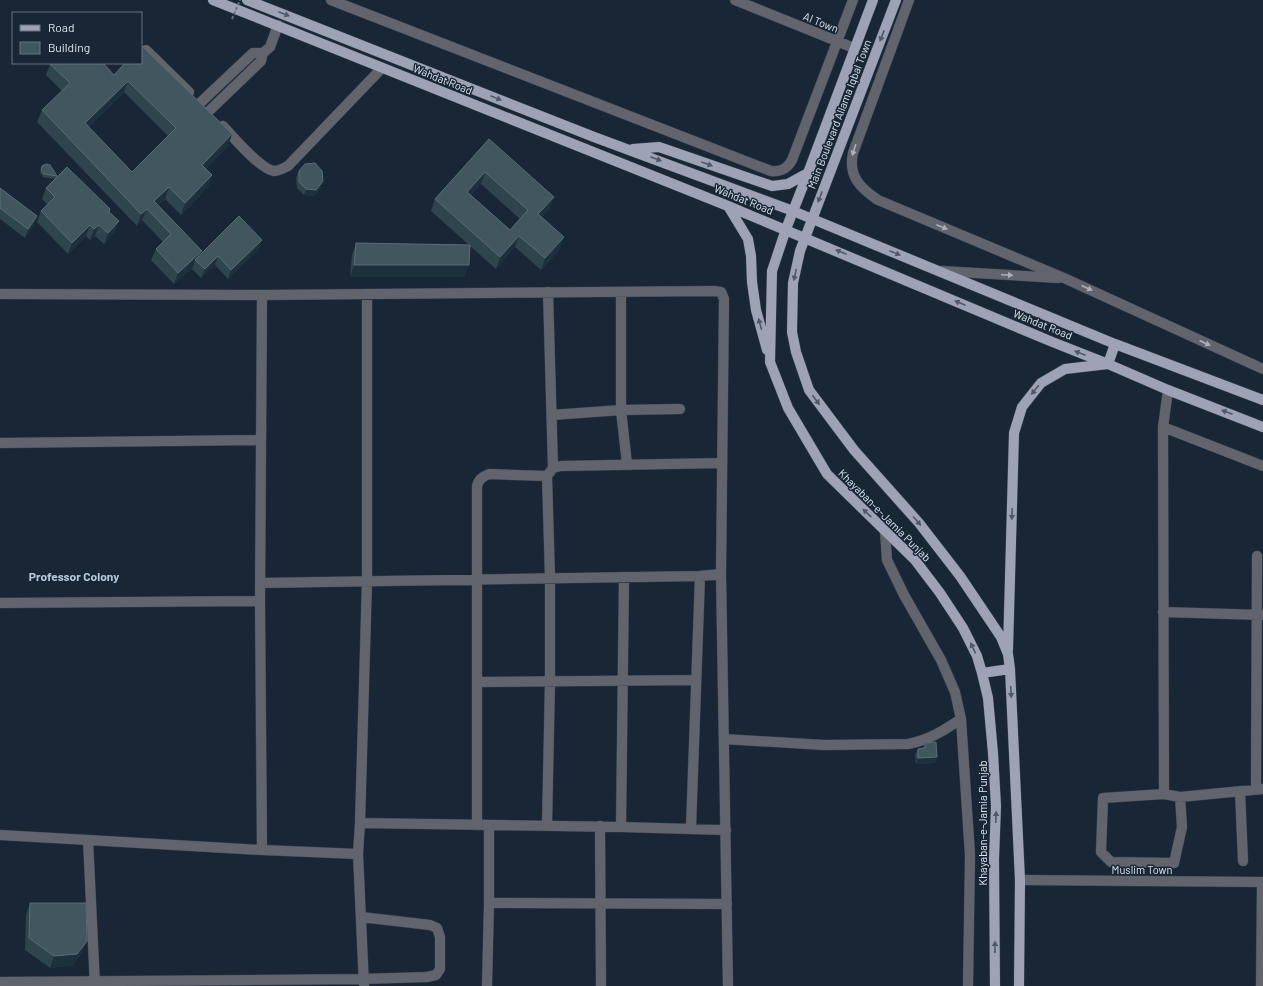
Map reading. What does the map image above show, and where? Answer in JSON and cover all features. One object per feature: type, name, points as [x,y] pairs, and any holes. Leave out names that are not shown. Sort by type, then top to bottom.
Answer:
[{"type":"main road","name":"Wahdat Road","points":[[214,0],[786,229],[1168,390],[1263,427]]},
{"type":"main road","name":"Wahdat Road","points":[[248,0],[629,149],[793,211],[1116,344],[1263,400]]},
{"type":"main road","name":"Main Boulevard Allama Iqbal Town","points":[[786,229],[872,0]]},
{"type":"main road","name":"Main Boulevard Allama Iqbal Town","points":[[805,237],[896,0]]},
{"type":"main road","points":[[382,68],[386,54]]},
{"type":"main road","points":[[629,149],[659,148],[772,186],[788,184],[808,173]]},
{"type":"main road","points":[[728,206],[748,239],[756,310],[770,362]]},
{"type":"main road","name":"Khayaban-e-Jamia Punjab","points":[[786,229],[772,271],[770,362],[788,408],[827,474],[915,560],[940,593],[963,628],[982,673],[988,698],[996,806],[994,859],[995,986]]},
{"type":"main road","name":"Khayaban-e-Jamia Punjab","points":[[805,237],[800,250],[793,283],[792,332],[796,352],[809,390],[854,450],[940,548],[988,616],[1008,654],[1010,669],[1020,880],[1019,986]]},
{"type":"main road","points":[[1008,654],[1014,433],[1022,407],[1041,383],[1065,369],[1108,364],[1116,344]]},
{"type":"main road","points":[[982,673],[1010,669]]},
{"type":"street","points":[[331,0],[764,168],[778,172],[784,170],[792,160],[853,0]]},
{"type":"street","name":"AI Town","points":[[735,0],[854,48]]},
{"type":"street","points":[[909,0],[853,153],[851,162],[858,184],[878,200],[1064,278],[1263,370]]},
{"type":"street","points":[[208,112],[261,61],[263,53],[271,45],[278,25]]},
{"type":"street","points":[[146,50],[261,164],[274,171],[281,170],[288,166],[382,68]]},
{"type":"street","points":[[200,103],[253,53],[263,53]]},
{"type":"street","points":[[855,109],[868,114]]},
{"type":"street","points":[[940,271],[1064,278]]},
{"type":"street","points":[[547,826],[550,681],[550,472],[552,415],[548,292]]},
{"type":"street","points":[[0,294],[262,296],[548,292],[720,292],[724,300],[721,574],[728,986]]},
{"type":"street","points":[[621,292],[621,410],[627,464]]},
{"type":"street","points":[[363,983],[358,854],[367,581],[367,294]]},
{"type":"street","points":[[262,296],[260,583],[262,850]]},
{"type":"street","points":[[1164,794],[1163,427],[1168,390]]},
{"type":"street","points":[[552,415],[621,410],[680,409]]},
{"type":"street","points":[[1163,427],[1263,466]]},
{"type":"street","points":[[0,443],[261,440]]},
{"type":"street","points":[[476,825],[477,486],[479,480],[483,476],[489,474],[550,472],[561,466],[722,463]]},
{"type":"street","points":[[885,531],[887,560],[904,595],[941,660],[955,692],[961,719],[970,855],[968,986]]},
{"type":"street","points":[[1180,797],[1182,828],[1174,863],[1111,862],[1101,852],[1103,798],[1164,794],[1180,797],[1260,789],[1260,615],[1257,556]]},
{"type":"street","points":[[260,583],[700,576],[721,574]]},
{"type":"street","points":[[690,828],[700,576]]},
{"type":"street","points":[[622,827],[624,577]]},
{"type":"street","points":[[0,603],[260,600]]},
{"type":"street","points":[[1164,612],[1260,615]]},
{"type":"street","points":[[476,682],[696,680]]},
{"type":"street","points":[[724,739],[824,745],[908,744],[921,742],[932,737],[961,719]]},
{"type":"street","points":[[1240,791],[1243,861]]},
{"type":"street","points":[[360,823],[600,826],[726,830]]},
{"type":"street","points":[[487,986],[489,825]]},
{"type":"street","points":[[600,826],[601,986]]},
{"type":"street","points":[[0,835],[358,854]]},
{"type":"street","points":[[88,840],[95,983]]},
{"type":"street","name":"Muslim Town","points":[[1020,880],[1262,882]]},
{"type":"street","points":[[1261,986],[1262,882]]},
{"type":"street","points":[[489,903],[600,902],[727,904]]},
{"type":"street","points":[[0,982],[363,983],[436,975],[440,969],[440,937],[436,928],[430,925],[361,917]]},
{"type":"path","points":[[232,19],[240,0]]},
{"type":"building","points":[[142,46],[232,134],[202,165],[212,175],[185,203],[169,187],[154,201],[202,251],[178,273],[156,249],[171,234],[147,209],[141,214],[42,110],[70,83],[50,64],[104,64],[114,75],[124,64],[142,64]],"holes":[[[128,81],[176,128],[132,172],[85,123]]]},
{"type":"building","points":[[489,139],[554,197],[538,214],[564,237],[545,258],[519,236],[500,257],[435,199]],"holes":[[[485,172],[528,210],[510,230],[467,192]]]},
{"type":"building","points":[[315,163],[322,171],[323,181],[316,190],[306,189],[299,182],[299,171],[305,164]]},
{"type":"building","points":[[46,164],[50,165],[57,176],[44,174],[41,170],[42,166]]},
{"type":"building","points":[[67,167],[110,209],[109,212],[119,221],[108,233],[99,225],[94,229],[90,225],[72,243],[41,211],[55,197],[46,188]]},
{"type":"building","points":[[0,188],[37,216],[28,229],[0,208]]},
{"type":"building","points":[[239,216],[262,240],[231,270],[218,256],[205,269],[195,260]]},
{"type":"building","points":[[356,243],[470,245],[469,265],[354,265]]},
{"type":"building","points":[[936,742],[937,757],[918,758],[918,749],[925,748],[925,743]]},
{"type":"building","points":[[30,903],[86,903],[87,941],[77,954],[54,956],[29,938]]},
{"type":"district","name":"Professor Colony","points":[[74,576]]}]
